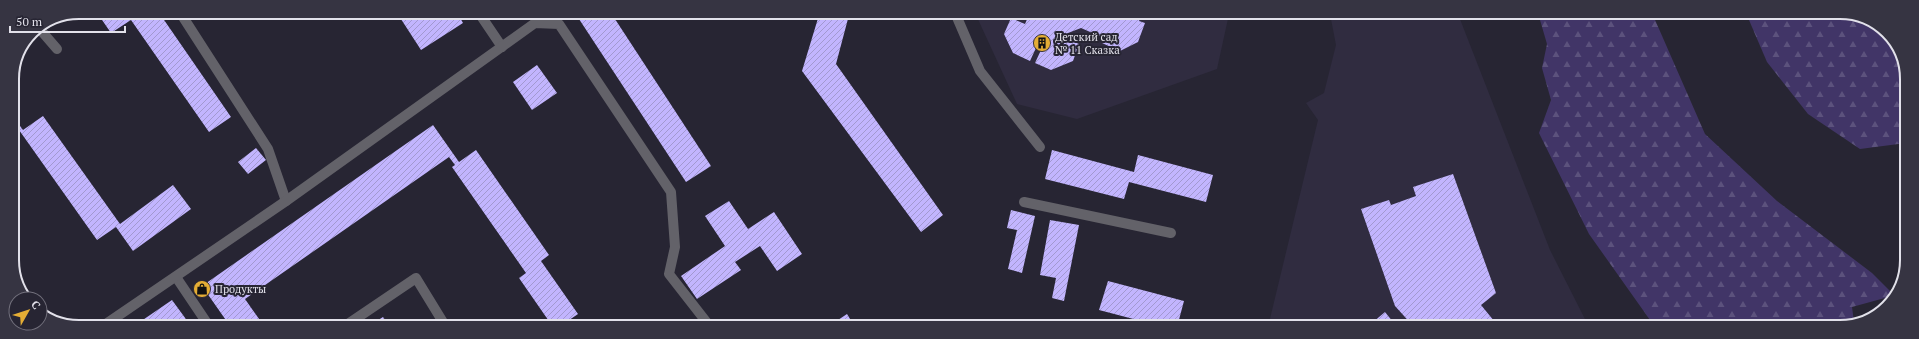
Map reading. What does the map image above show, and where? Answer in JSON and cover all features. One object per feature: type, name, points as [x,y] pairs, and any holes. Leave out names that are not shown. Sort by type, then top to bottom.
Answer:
[{"type":"street","points":[[184,19],[268,149],[286,201]]},
{"type":"street","points":[[483,19],[502,47]]},
{"type":"street","points":[[958,19],[980,71],[1040,147]]},
{"type":"street","points":[[112,320],[286,201],[534,23],[559,24],[671,192],[675,247],[669,274],[703,320]]},
{"type":"street","points":[[42,32],[57,49]]},
{"type":"street","points":[[1024,202],[1171,233]]},
{"type":"street","points":[[176,277],[205,320]]},
{"type":"street","points":[[354,320],[416,278],[442,320]]},
{"type":"shaded area","points":[[978,19],[1228,19],[1217,69],[1077,119],[1017,104]]},
{"type":"shaded area","points":[[1331,19],[1460,19],[1550,250],[1585,320],[1270,320],[1318,120],[1306,103],[1324,93],[1336,45]]},
{"type":"green space","points":[[1540,19],[1655,19],[1705,134],[1777,201],[1872,273],[1891,292],[1888,296],[1852,307],[1853,318],[1840,320],[1650,320],[1589,234],[1539,133],[1551,100],[1542,68],[1547,44]]},
{"type":"green space","points":[[1749,19],[1840,19],[1855,21],[1876,31],[1890,46],[1899,67],[1900,144],[1860,149],[1808,114],[1767,62]]},
{"type":"building","points":[[101,19],[163,19],[231,117],[209,132],[131,20],[111,33]]},
{"type":"building","points":[[401,19],[461,19],[463,23],[421,50]]},
{"type":"building","points":[[579,19],[615,19],[711,166],[686,182]]},
{"type":"building","points":[[818,19],[848,19],[836,64],[943,215],[921,232],[802,71]]},
{"type":"building","name":"Детский сад № 11 Сказка","points":[[1011,19],[1025,24],[1027,19],[1140,19],[1139,21],[1145,23],[1138,42],[1120,51],[1102,43],[1104,38],[1081,28],[1068,33],[1067,39],[1079,44],[1073,61],[1051,70],[1035,63],[1041,50],[1036,48],[1030,61],[1013,53],[1004,34]]},
{"type":"building","points":[[537,65],[557,93],[532,110],[513,82]]},
{"type":"building","points":[[43,116],[120,224],[173,185],[191,209],[133,251],[116,227],[97,240],[19,130],[19,125],[23,130]]},
{"type":"building","points":[[433,125],[459,162],[476,150],[549,255],[541,261],[578,314],[569,320],[548,320],[519,278],[526,273],[452,167],[455,165],[449,157],[245,299],[260,320],[226,320],[202,286]]},
{"type":"building","points":[[256,148],[266,160],[248,174],[238,162]]},
{"type":"building","points":[[1052,150],[1134,172],[1138,155],[1213,175],[1206,202],[1129,182],[1124,199],[1045,179]]},
{"type":"building","points":[[1453,174],[1496,293],[1481,305],[1493,320],[1408,320],[1395,306],[1361,209],[1389,200],[1391,205],[1416,196],[1413,187]]},
{"type":"building","points":[[729,201],[748,229],[774,212],[802,254],[777,271],[760,246],[735,262],[741,270],[697,299],[681,276],[725,246],[705,216]]},
{"type":"building","points":[[1011,210],[1035,216],[1022,273],[1008,269],[1017,230],[1007,228]]},
{"type":"building","points":[[1050,220],[1079,225],[1064,301],[1052,298],[1056,278],[1040,275]]},
{"type":"building","points":[[1108,281],[1184,301],[1179,320],[1137,320],[1099,310]]},
{"type":"building","points":[[172,300],[187,320],[143,320]]},
{"type":"building","points":[[1385,312],[1391,320],[1376,320]]},
{"type":"building","points":[[847,314],[851,320],[838,320]]},
{"type":"building","points":[[383,317],[385,320],[378,320]]},
{"type":"place","name":"Детский сад № 11 Сказка","points":[[1042,43]]},
{"type":"place","name":"Продукты","points":[[202,289]]}]
